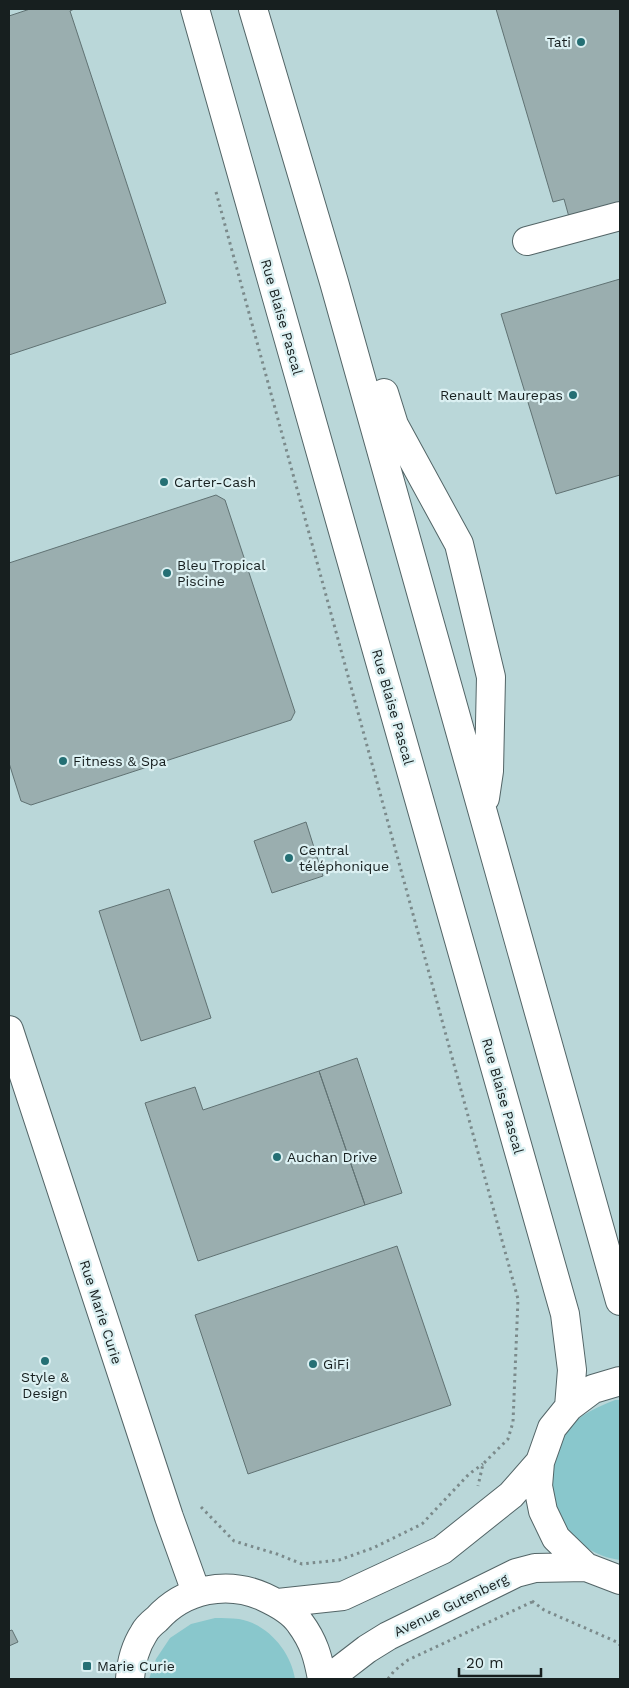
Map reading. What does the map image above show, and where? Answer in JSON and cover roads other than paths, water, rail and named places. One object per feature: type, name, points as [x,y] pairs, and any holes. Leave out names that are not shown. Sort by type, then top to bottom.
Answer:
[{"type":"street","name":"Rue Blaise Pascal","points":[[195,9],[564,1314],[572,1370],[569,1407]]},
{"type":"street","points":[[253,9],[334,282],[620,1301]]},
{"type":"street","points":[[528,241],[620,216]]},
{"type":"street","points":[[334,282],[372,350],[394,425],[459,544],[491,677],[489,771],[483,809]]},
{"type":"street","name":"Rue Marie Curie","points":[[9,1030],[166,1508],[196,1592]]},
{"type":"street","points":[[619,1581],[586,1567],[556,1538],[543,1511],[538,1486],[540,1462],[552,1428],[569,1407],[593,1389],[620,1381]]},
{"type":"street","points":[[278,1603],[343,1596],[442,1550],[510,1495],[540,1462]]},
{"type":"street","name":"Avenue Gutenberg","points":[[328,1679],[367,1649],[388,1636],[516,1573],[535,1568],[586,1567]]},
{"type":"street","points":[[130,1679],[131,1662],[144,1632],[167,1608],[196,1592],[224,1588],[252,1592],[278,1603],[300,1622],[317,1651],[322,1679]]},
{"type":"place","name":"Tati","points":[[581,42]]},
{"type":"place","name":"Renault Maurepas","points":[[573,395]]},
{"type":"place","name":"Carter-Cash","points":[[164,482]]},
{"type":"place","name":"Bleu Tropical Piscine","points":[[167,573]]},
{"type":"place","name":"Fitness & Spa","points":[[63,761]]},
{"type":"place","name":"Central téléphonique","points":[[289,858]]},
{"type":"place","name":"Auchan Drive","points":[[277,1157]]},
{"type":"place","name":"Style & Design","points":[[45,1361]]},
{"type":"place","name":"GiFi","points":[[313,1364]]},
{"type":"place","name":"Marie Curie","points":[[87,1666]]}]
